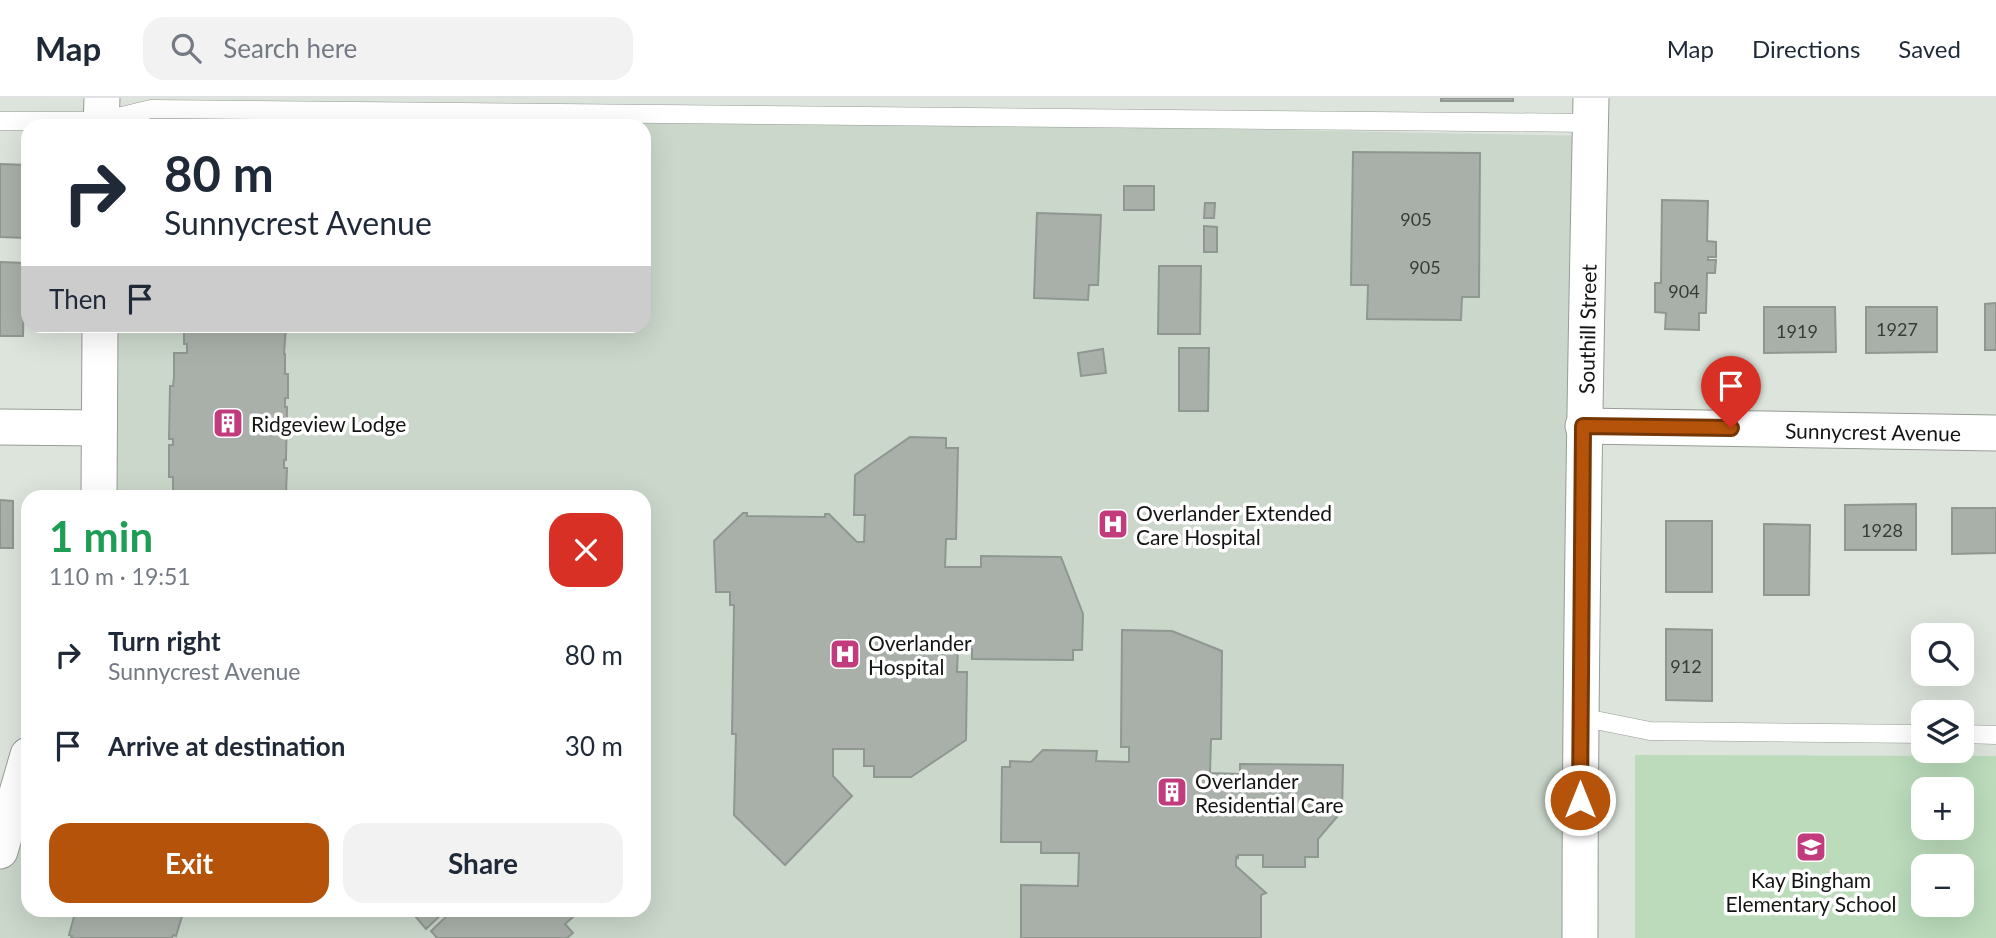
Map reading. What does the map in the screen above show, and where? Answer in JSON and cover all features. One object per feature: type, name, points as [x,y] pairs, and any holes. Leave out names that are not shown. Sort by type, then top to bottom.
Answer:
[{"type":"street","name":"Southill Street","points":[[1580,938],[1583,426],[1591,110]]},
{"type":"street","points":[[99,490],[100,333]]},
{"type":"street","name":"Sunnycrest Avenue","points":[[1583,426],[1996,433]]},
{"type":"street","points":[[0,427],[99,428]]},
{"type":"street","points":[[0,851],[21,779]]},
{"type":"lane","points":[[34,119],[151,109],[1591,110]]},
{"type":"lane","points":[[0,121],[21,120]]},
{"type":"lane","points":[[1580,717],[1650,731],[1911,734]]},
{"type":"lane","points":[[1974,734],[1996,734]]},
{"type":"shaded area","name":"Overlander Extended Care Hospital","points":[[151,109],[1590,136],[1580,938],[0,938],[0,851],[21,779],[21,917],[651,917],[651,490],[99,490],[100,333],[651,333],[651,119],[122,119]]},
{"type":"green space","name":"Kay Bingham Elementary School","points":[[1635,755],[1911,756],[1911,763],[1974,763],[1974,756],[1996,756],[1996,938],[1635,938]]},
{"type":"building","points":[[1441,98],[1513,98],[1513,101],[1441,101]]},
{"type":"building","points":[[1353,152],[1480,153],[1479,297],[1462,297],[1461,320],[1367,319],[1368,285],[1351,285]]},
{"type":"building","points":[[0,164],[21,165],[21,238],[0,237]]},
{"type":"building","points":[[1124,186],[1154,186],[1154,210],[1124,210]]},
{"type":"building","points":[[1662,200],[1708,201],[1707,241],[1716,242],[1716,257],[1708,257],[1708,260],[1716,260],[1715,273],[1707,273],[1706,313],[1699,313],[1699,330],[1665,329],[1666,313],[1655,312],[1655,283],[1661,283]]},
{"type":"building","points":[[1205,203],[1215,203],[1214,218],[1204,218]]},
{"type":"building","points":[[1037,213],[1101,215],[1098,285],[1089,285],[1088,300],[1034,298]]},
{"type":"building","points":[[1204,226],[1217,227],[1217,252],[1204,252]]},
{"type":"building","points":[[0,262],[21,263],[23,336],[0,336]]},
{"type":"building","points":[[1159,266],[1201,266],[1200,334],[1158,334]]},
{"type":"building","points":[[1996,303],[1996,350],[1985,350],[1985,304]]},
{"type":"building","points":[[1764,307],[1835,307],[1836,352],[1764,353]]},
{"type":"building","points":[[1866,307],[1937,307],[1937,352],[1866,353]]},
{"type":"building","name":"Ridgeview Lodge","points":[[184,333],[286,333],[285,374],[288,374],[288,398],[285,398],[286,490],[173,490],[173,477],[169,477],[169,445],[173,445],[173,439],[169,439],[170,386],[173,386],[174,353],[187,353],[187,344],[184,344]]},
{"type":"building","points":[[1179,348],[1209,348],[1208,411],[1179,411]]},
{"type":"building","points":[[1103,349],[1106,373],[1081,376],[1078,353]]},
{"type":"building","name":"Overlander Hospital","points":[[910,437],[946,438],[946,448],[958,448],[956,539],[946,539],[945,567],[981,567],[981,556],[1061,557],[1083,614],[1082,650],[1073,650],[1073,660],[972,659],[972,649],[958,649],[957,672],[967,672],[966,740],[911,777],[874,777],[874,766],[864,766],[864,749],[833,749],[833,776],[852,796],[785,865],[734,815],[734,605],[730,605],[730,592],[716,592],[714,541],[743,513],[747,513],[747,516],[825,517],[825,514],[829,514],[857,542],[864,542],[865,515],[854,515],[855,475]]},
{"type":"building","points":[[0,500],[13,501],[13,548],[0,548]]},
{"type":"building","points":[[1916,504],[1916,550],[1845,550],[1845,505]]},
{"type":"building","points":[[1952,508],[1996,508],[1996,553],[1952,554]]},
{"type":"building","points":[[1666,521],[1712,521],[1712,592],[1666,592]]},
{"type":"building","points":[[1764,524],[1810,525],[1809,595],[1764,595]]},
{"type":"building","points":[[1666,629],[1712,630],[1712,701],[1666,700]]},
{"type":"building","name":"Overlander Residential Care","points":[[1122,630],[1172,631],[1222,651],[1221,739],[1211,739],[1210,773],[1240,774],[1240,764],[1343,765],[1342,811],[1318,839],[1318,857],[1305,857],[1305,867],[1263,867],[1263,855],[1236,857],[1236,866],[1266,893],[1261,895],[1261,938],[1021,938],[1021,885],[1078,886],[1079,853],[1041,853],[1041,842],[1001,842],[1002,767],[1010,767],[1010,761],[1031,762],[1043,750],[1097,751],[1096,761],[1129,762],[1129,747],[1121,747]]},
{"type":"building","points":[[74,917],[182,917],[176,936],[173,935],[172,938],[71,938],[69,935]]},
{"type":"building","points":[[416,917],[439,917],[426,929]]},
{"type":"building","points":[[446,917],[573,917],[565,924],[573,933],[567,938],[437,938],[431,931]]},
{"type":"place","name":"Ridgeview Lodge","points":[[228,423]]},
{"type":"place","name":"Overlander Extended Care Hospital","points":[[1113,524]]},
{"type":"place","name":"Overlander Hospital","points":[[845,654]]},
{"type":"place","name":"Overlander Residential Care","points":[[1172,792]]},
{"type":"place","name":"Kay Bingham Elementary School","points":[[1811,847]]},
{"type":"route","points":[[1580,800],[1583,426],[1731,428]]}]
